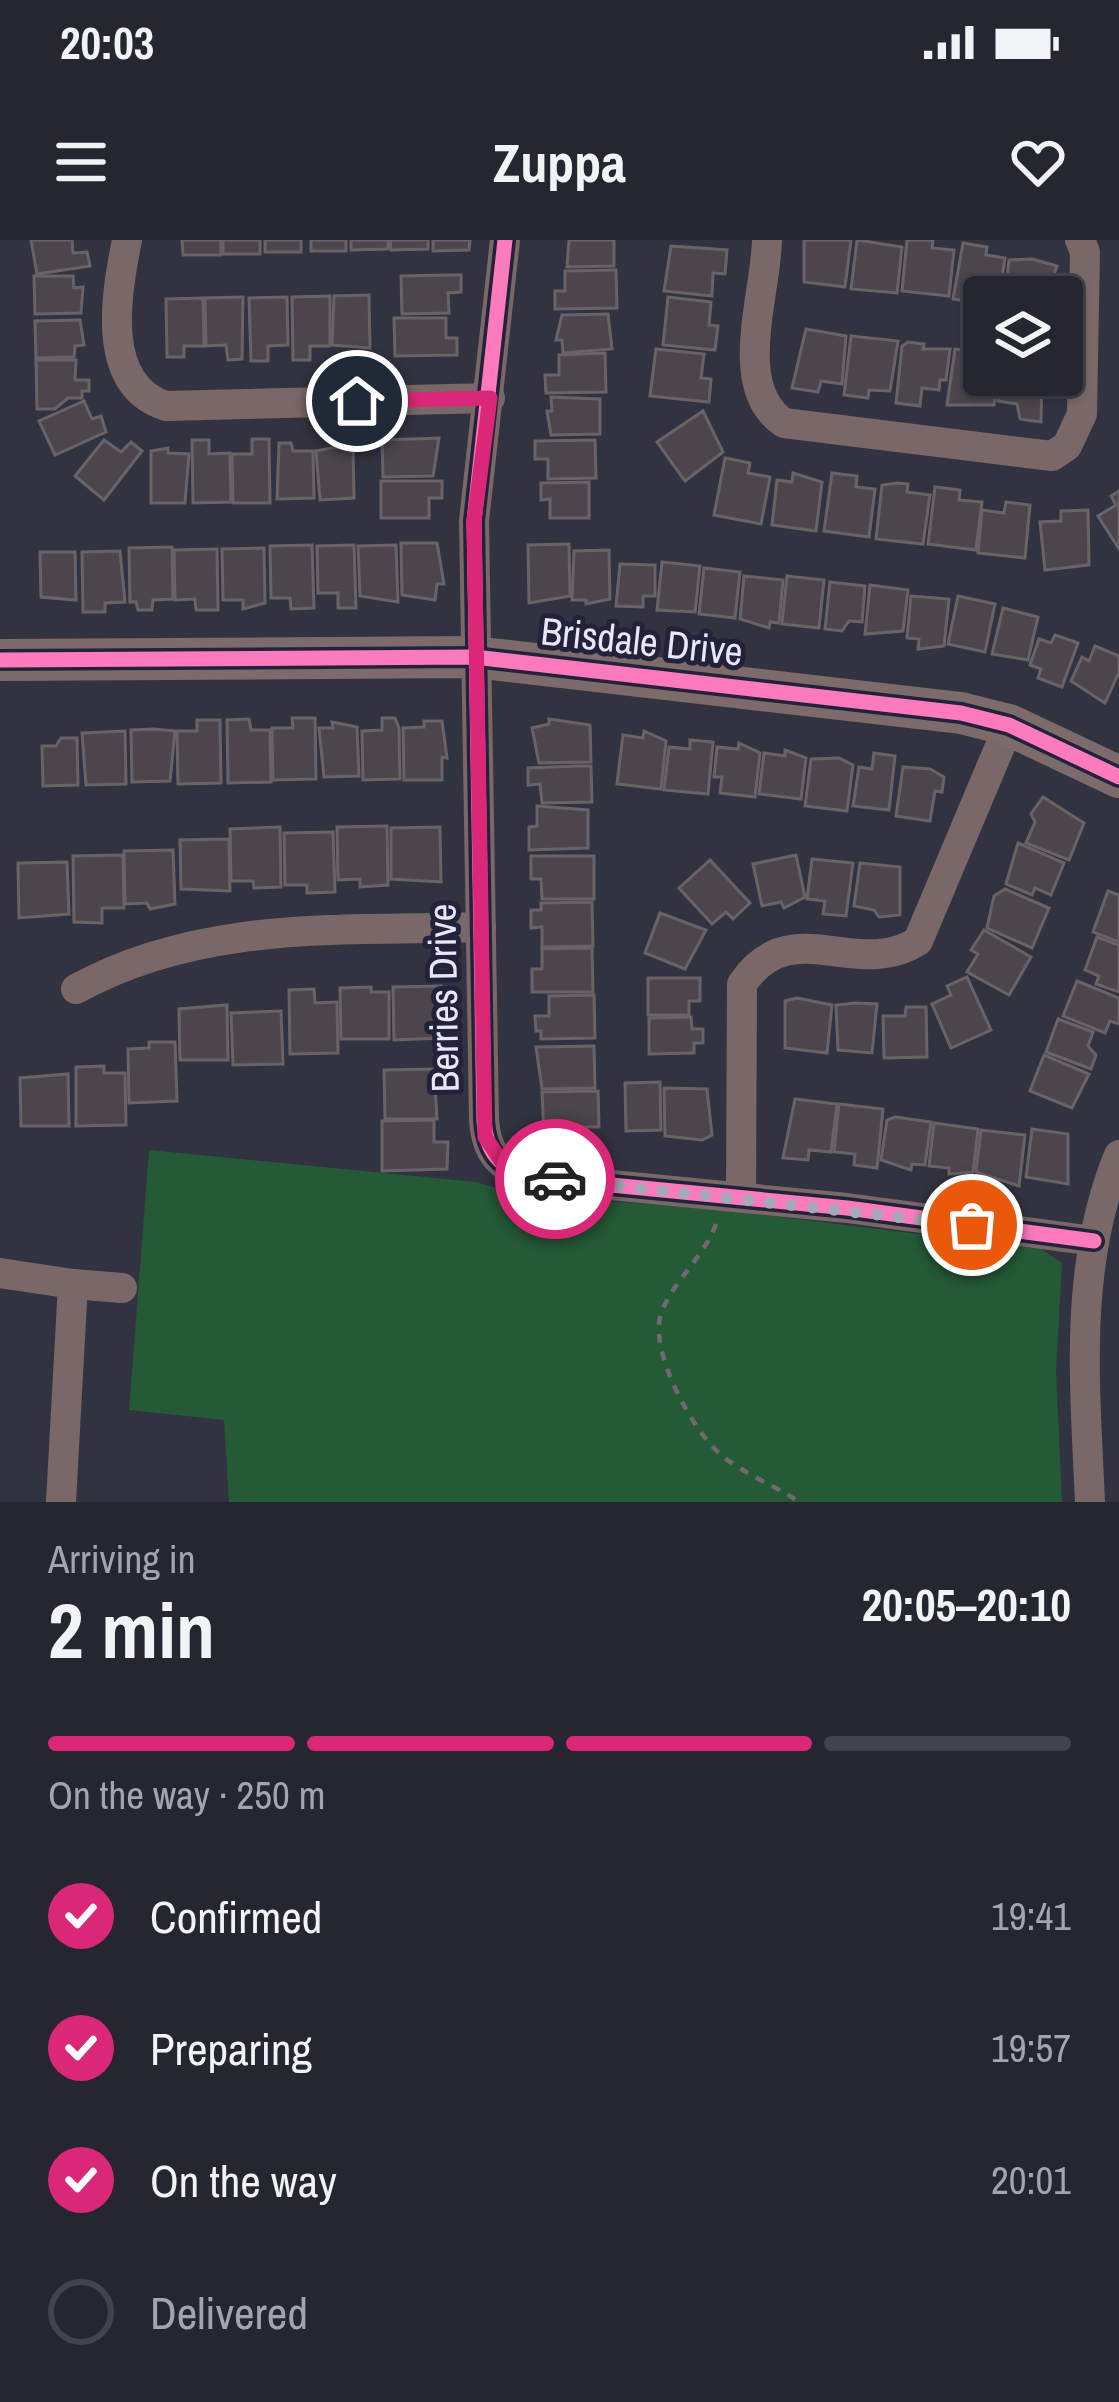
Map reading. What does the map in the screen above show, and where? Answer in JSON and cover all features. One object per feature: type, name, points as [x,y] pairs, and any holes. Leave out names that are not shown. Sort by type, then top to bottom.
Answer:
[{"type":"street","points":[[127,240],[120,361],[128,383],[150,401],[166,406],[490,398]]},
{"type":"street","name":"Berries Drive","points":[[505,240],[474,521],[485,1137],[493,1156],[507,1169],[529,1177],[730,1205],[1094,1241]]},
{"type":"street","points":[[767,240],[755,378],[769,413],[784,423],[1052,456],[1067,446],[1082,414],[1085,252],[1080,240]]},
{"type":"street","name":"Brisdale Drive","points":[[0,660],[474,657],[848,696],[1009,725],[1119,778]]},
{"type":"street","points":[[730,1205],[742,984],[758,961],[779,950],[884,955],[918,941],[1009,725]]},
{"type":"street","points":[[76,988],[120,964],[238,934],[481,927]]},
{"type":"street","points":[[1090,1502],[1084,1307],[1094,1241],[1119,1155]]},
{"type":"street","points":[[0,1273],[122,1288]]},
{"type":"street","points":[[61,1502],[73,1283]]},
{"type":"path","points":[[730,1205],[662,1311],[656,1336],[694,1421],[721,1456],[799,1502]]},
{"type":"green space","points":[[149,1150],[476,1182],[519,1195],[707,1208],[1041,1249],[1062,1263],[1056,1370],[1062,1502],[229,1502],[224,1420],[129,1410]]},
{"type":"building","points":[[31,240],[72,240],[73,253],[87,252],[90,266],[37,274]]},
{"type":"building","points":[[182,240],[221,240],[221,255],[183,255]]},
{"type":"building","points":[[223,240],[260,240],[260,254],[223,254]]},
{"type":"building","points":[[265,240],[301,240],[301,252],[265,252]]},
{"type":"building","points":[[311,240],[346,240],[346,251],[311,251]]},
{"type":"building","points":[[351,240],[388,240],[388,249],[351,250]]},
{"type":"building","points":[[390,240],[428,240],[428,249],[391,250]]},
{"type":"building","points":[[433,240],[470,240],[469,250],[433,251]]},
{"type":"building","points":[[569,240],[614,240],[614,266],[567,267]]},
{"type":"building","points":[[804,240],[851,240],[845,287],[804,282]]},
{"type":"building","points":[[857,240],[902,247],[897,293],[851,289]]},
{"type":"building","points":[[907,240],[933,240],[932,248],[954,250],[949,296],[902,291]]},
{"type":"building","points":[[963,243],[987,247],[986,255],[1005,258],[1002,276],[963,276],[963,300],[953,299]]},
{"type":"building","points":[[671,246],[727,250],[725,274],[713,273],[712,296],[664,291]]},
{"type":"building","points":[[1032,259],[1057,266],[1053,276],[1007,276],[1009,260]]},
{"type":"building","points":[[616,270],[617,308],[555,309],[555,291],[565,291],[565,271]]},
{"type":"building","points":[[461,275],[461,292],[448,293],[449,313],[402,314],[401,276]]},
{"type":"building","points":[[34,276],[73,276],[74,288],[83,287],[81,313],[35,314]]},
{"type":"building","points":[[369,295],[370,348],[332,345],[334,296]]},
{"type":"building","points":[[330,296],[330,346],[310,346],[310,360],[293,360],[292,297]]},
{"type":"building","points":[[243,297],[242,359],[228,360],[226,345],[206,346],[205,298]]},
{"type":"building","points":[[287,297],[288,345],[268,346],[268,361],[251,361],[249,298]]},
{"type":"building","points":[[668,297],[711,302],[709,325],[718,326],[715,350],[663,345]]},
{"type":"building","points":[[203,298],[204,346],[184,346],[184,357],[167,357],[166,299]]},
{"type":"building","points":[[608,314],[612,349],[563,353],[562,340],[556,340],[562,315]]},
{"type":"building","points":[[394,318],[446,318],[446,338],[457,338],[457,355],[395,356]]},
{"type":"building","points":[[80,320],[84,345],[75,346],[74,357],[36,358],[35,321]]},
{"type":"building","points":[[806,329],[846,336],[842,384],[821,381],[818,392],[792,388]]},
{"type":"building","points":[[851,336],[898,341],[890,391],[869,390],[868,398],[844,395]]},
{"type":"building","points":[[924,344],[923,349],[950,349],[946,380],[940,380],[939,390],[922,388],[920,406],[896,403],[902,346]]},
{"type":"building","points":[[656,349],[704,354],[701,378],[711,379],[709,402],[650,396]]},
{"type":"building","points":[[955,349],[963,350],[963,396],[995,396],[994,405],[947,405]]},
{"type":"building","points":[[605,353],[606,392],[546,393],[545,375],[559,375],[559,355]]},
{"type":"building","points":[[36,360],[76,360],[75,380],[89,380],[89,391],[82,391],[82,398],[68,398],[55,409],[37,409]]},
{"type":"building","points":[[999,396],[1042,396],[1041,422],[1020,419],[1017,404],[998,401]]},
{"type":"building","points":[[551,397],[600,399],[600,434],[551,435],[547,411],[552,411]]},
{"type":"building","points":[[84,401],[92,419],[101,416],[106,432],[55,455],[39,421]]},
{"type":"building","points":[[703,411],[723,452],[685,481],[657,442]]},
{"type":"building","points":[[439,438],[433,476],[383,477],[382,440]]},
{"type":"building","points":[[252,439],[269,439],[270,503],[233,503],[232,454],[252,454]]},
{"type":"building","points":[[104,440],[121,452],[131,442],[142,451],[104,500],[75,476]]},
{"type":"building","points":[[192,440],[209,440],[209,454],[230,453],[231,502],[193,503]]},
{"type":"building","points":[[595,440],[596,478],[548,479],[548,459],[535,459],[535,441]]},
{"type":"building","points":[[279,443],[291,443],[293,451],[313,451],[314,498],[277,499]]},
{"type":"building","points":[[353,447],[354,498],[320,500],[316,451]]},
{"type":"building","points":[[168,448],[168,453],[189,454],[185,503],[151,503],[151,451]]},
{"type":"building","points":[[725,458],[750,463],[748,473],[770,477],[761,524],[714,515]]},
{"type":"building","points":[[793,473],[822,482],[816,531],[772,525],[777,480],[792,482]]},
{"type":"building","points":[[832,473],[857,476],[856,487],[875,489],[869,537],[824,531]]},
{"type":"building","points":[[381,481],[442,481],[442,498],[429,498],[429,518],[381,518]]},
{"type":"building","points":[[589,482],[589,518],[550,518],[550,499],[541,500],[541,483]]},
{"type":"building","points":[[908,484],[907,492],[930,495],[923,544],[876,539],[882,485]]},
{"type":"building","points":[[935,487],[960,490],[959,500],[982,502],[976,550],[928,544]]},
{"type":"building","points":[[1119,491],[1119,549],[1098,516],[1116,505],[1111,496]]},
{"type":"building","points":[[1006,502],[1030,505],[1025,558],[978,553],[982,510],[1004,513]]},
{"type":"building","points":[[1088,510],[1089,565],[1045,570],[1040,522],[1061,521],[1061,511]]},
{"type":"building","points":[[401,543],[437,543],[444,584],[437,584],[435,600],[402,595]]},
{"type":"building","points":[[569,544],[570,596],[529,603],[528,545]]},
{"type":"building","points":[[312,545],[314,608],[291,609],[290,598],[271,598],[270,546]]},
{"type":"building","points":[[354,545],[356,608],[338,608],[338,593],[318,593],[317,546]]},
{"type":"building","points":[[396,545],[398,602],[360,596],[358,546]]},
{"type":"building","points":[[172,547],[173,599],[153,600],[152,610],[138,610],[136,602],[130,602],[129,548]]},
{"type":"building","points":[[264,548],[265,603],[243,609],[243,600],[223,600],[222,549]]},
{"type":"building","points":[[217,549],[218,610],[196,610],[195,599],[175,600],[174,550]]},
{"type":"building","points":[[609,550],[610,599],[586,604],[586,600],[572,600],[574,551]]},
{"type":"building","points":[[120,551],[125,602],[105,603],[105,612],[83,612],[82,552]]},
{"type":"building","points":[[40,552],[75,552],[76,600],[41,597]]},
{"type":"building","points":[[662,562],[700,566],[695,612],[657,610]]},
{"type":"building","points":[[620,564],[655,565],[655,596],[643,596],[643,607],[616,606]]},
{"type":"building","points":[[704,568],[740,572],[735,618],[699,614]]},
{"type":"building","points":[[744,576],[783,580],[779,623],[770,622],[769,628],[740,619]]},
{"type":"building","points":[[787,576],[824,580],[819,628],[782,624]]},
{"type":"building","points":[[830,582],[865,586],[862,622],[849,621],[842,631],[825,629]]},
{"type":"building","points":[[870,585],[908,590],[903,631],[865,634]]},
{"type":"building","points":[[911,596],[949,599],[944,646],[918,649],[919,639],[907,638]]},
{"type":"building","points":[[958,596],[995,604],[985,652],[948,644]]},
{"type":"building","points":[[1003,608],[1038,617],[1028,660],[992,654]]},
{"type":"building","points":[[1055,635],[1078,643],[1062,687],[1038,678],[1041,669],[1030,665],[1039,639],[1051,643]]},
{"type":"building","points":[[1095,646],[1119,656],[1119,672],[1105,703],[1071,681],[1082,657],[1089,661]]},
{"type":"building","points":[[292,718],[315,718],[316,779],[273,780],[272,728],[293,728]]},
{"type":"building","points":[[382,718],[395,718],[399,728],[400,779],[363,780],[362,731],[382,730]]},
{"type":"building","points":[[249,719],[251,730],[270,730],[271,782],[228,783],[227,720]]},
{"type":"building","points":[[549,719],[590,725],[591,762],[539,763],[532,728],[549,724]]},
{"type":"building","points":[[197,720],[220,720],[221,783],[178,784],[177,731],[197,731]]},
{"type":"building","points":[[424,721],[442,721],[447,758],[442,757],[442,780],[404,780],[403,728],[424,727]]},
{"type":"building","points":[[332,722],[357,727],[359,776],[324,777],[319,728],[333,728]]},
{"type":"building","points":[[131,730],[175,731],[170,781],[132,782]]},
{"type":"building","points":[[125,731],[126,784],[86,785],[82,733]]},
{"type":"building","points":[[644,731],[666,741],[661,789],[617,784],[623,735],[643,738]]},
{"type":"building","points":[[61,738],[77,738],[78,785],[43,786],[42,746],[56,746]]},
{"type":"building","points":[[690,740],[713,742],[708,794],[664,790],[669,747],[690,749]]},
{"type":"building","points":[[739,743],[760,753],[755,797],[720,793],[722,777],[714,777],[717,747],[738,749]]},
{"type":"building","points":[[785,750],[806,758],[801,799],[759,794],[764,753],[785,756]]},
{"type":"building","points":[[874,753],[895,756],[889,810],[853,806],[859,767],[872,769]]},
{"type":"building","points":[[839,758],[853,765],[847,811],[805,806],[811,759]]},
{"type":"building","points":[[591,766],[592,802],[542,803],[540,784],[528,785],[528,768]]},
{"type":"building","points":[[903,767],[930,769],[944,777],[942,792],[935,791],[930,821],[896,816]]},
{"type":"building","points":[[1043,797],[1084,823],[1069,860],[1026,843],[1035,822],[1031,814]]},
{"type":"building","points":[[537,806],[588,810],[588,848],[529,850],[529,827],[537,826]]},
{"type":"building","points":[[387,826],[388,885],[360,887],[360,879],[338,880],[337,827]]},
{"type":"building","points":[[280,827],[281,887],[254,888],[253,881],[231,881],[230,829]]},
{"type":"building","points":[[440,827],[441,882],[391,879],[391,828]]},
{"type":"building","points":[[333,832],[335,892],[307,893],[307,885],[285,885],[284,833]]},
{"type":"building","points":[[229,839],[230,891],[181,889],[180,840]]},
{"type":"building","points":[[1018,843],[1064,863],[1051,895],[1035,888],[1032,895],[1006,884]]},
{"type":"building","points":[[173,850],[175,904],[150,909],[147,903],[125,904],[124,851]]},
{"type":"building","points":[[123,855],[124,908],[102,908],[102,923],[74,922],[73,856]]},
{"type":"building","points":[[796,855],[805,897],[784,908],[781,902],[762,906],[753,864]]},
{"type":"building","points":[[531,856],[594,856],[594,899],[542,899],[541,879],[531,879]]},
{"type":"building","points":[[812,859],[853,863],[846,916],[823,914],[825,901],[807,899]]},
{"type":"building","points":[[710,860],[750,903],[733,919],[726,912],[712,924],[679,888]]},
{"type":"building","points":[[67,862],[69,914],[19,918],[18,863]]},
{"type":"building","points":[[860,863],[900,867],[900,915],[879,917],[874,910],[854,906]]},
{"type":"building","points":[[1005,889],[1049,908],[1032,948],[987,928],[994,896]]},
{"type":"building","points":[[1108,891],[1119,895],[1119,942],[1093,932]]},
{"type":"building","points":[[592,902],[593,946],[542,947],[542,927],[531,928],[531,910],[541,910],[541,903]]},
{"type":"building","points":[[660,913],[706,930],[685,969],[645,953]]},
{"type":"building","points":[[984,930],[1031,957],[1009,995],[967,972],[978,954],[971,950]]},
{"type":"building","points":[[1097,937],[1119,945],[1119,992],[1096,984],[1099,976],[1085,970]]},
{"type":"building","points":[[592,948],[593,992],[532,992],[532,969],[542,969],[542,949]]},
{"type":"building","points":[[967,977],[991,1030],[951,1048],[932,1004],[951,995],[947,986]]},
{"type":"building","points":[[648,978],[700,978],[700,1001],[689,1001],[689,1015],[648,1015]]},
{"type":"building","points":[[1077,981],[1119,998],[1119,1024],[1110,1021],[1105,1033],[1063,1016]]},
{"type":"building","points":[[441,986],[442,1038],[394,1040],[393,987]]},
{"type":"building","points":[[371,987],[371,992],[389,992],[389,1039],[341,1039],[340,988]]},
{"type":"building","points":[[314,989],[315,1003],[337,1002],[338,1053],[290,1054],[289,990]]},
{"type":"building","points":[[594,995],[595,1038],[541,1039],[535,1016],[549,1016],[549,996]]},
{"type":"building","points":[[797,998],[832,1005],[827,1053],[785,1048],[785,1001]]},
{"type":"building","points":[[877,1004],[872,1053],[838,1050],[836,1005]]},
{"type":"building","points":[[227,1005],[228,1060],[180,1060],[179,1009]]},
{"type":"building","points":[[906,1007],[926,1007],[927,1057],[884,1058],[883,1016],[905,1016]]},
{"type":"building","points":[[281,1011],[283,1064],[233,1065],[231,1013]]},
{"type":"building","points":[[691,1017],[692,1029],[703,1029],[703,1043],[694,1043],[694,1053],[649,1054],[649,1018]]},
{"type":"building","points":[[1058,1019],[1093,1032],[1088,1046],[1096,1055],[1091,1069],[1046,1052]]},
{"type":"building","points":[[149,1042],[175,1042],[177,1101],[129,1103],[128,1049],[149,1048]]},
{"type":"building","points":[[594,1046],[595,1088],[542,1089],[536,1047]]},
{"type":"building","points":[[1044,1055],[1089,1074],[1072,1108],[1030,1091]]},
{"type":"building","points":[[104,1066],[104,1073],[125,1073],[126,1125],[76,1126],[76,1067]]},
{"type":"building","points":[[434,1069],[437,1119],[385,1119],[384,1070]]},
{"type":"building","points":[[68,1074],[69,1126],[21,1126],[20,1078]]},
{"type":"building","points":[[660,1082],[661,1130],[626,1131],[625,1083]]},
{"type":"building","points":[[664,1088],[707,1089],[712,1135],[702,1140],[665,1136]]},
{"type":"building","points":[[598,1091],[599,1127],[586,1127],[586,1135],[544,1136],[542,1092]]},
{"type":"building","points":[[795,1099],[837,1104],[831,1152],[809,1150],[808,1160],[783,1158]]},
{"type":"building","points":[[839,1104],[883,1109],[877,1168],[854,1165],[855,1154],[834,1152]]},
{"type":"building","points":[[434,1120],[434,1142],[448,1142],[447,1169],[382,1171],[382,1121]]},
{"type":"building","points":[[887,1120],[931,1122],[925,1165],[912,1164],[911,1170],[881,1160]]},
{"type":"building","points":[[934,1123],[978,1129],[973,1172],[949,1174],[949,1168],[929,1166]]},
{"type":"building","points":[[1032,1129],[1068,1134],[1068,1184],[1026,1177]]},
{"type":"building","points":[[981,1130],[1025,1135],[1019,1186],[976,1172]]},
{"type":"cycle path","points":[[505,240],[474,521],[484,1120],[491,1149],[502,1163],[529,1177],[847,1208],[1094,1241]]},
{"type":"cycle path","points":[[0,660],[474,657],[961,713],[1009,725],[1119,777]]},
{"type":"way so far","points":[[555,1179],[972,1225]]},
{"type":"route","points":[[357,401],[490,398],[474,521],[485,1137],[493,1156],[507,1169],[555,1179]]}]
